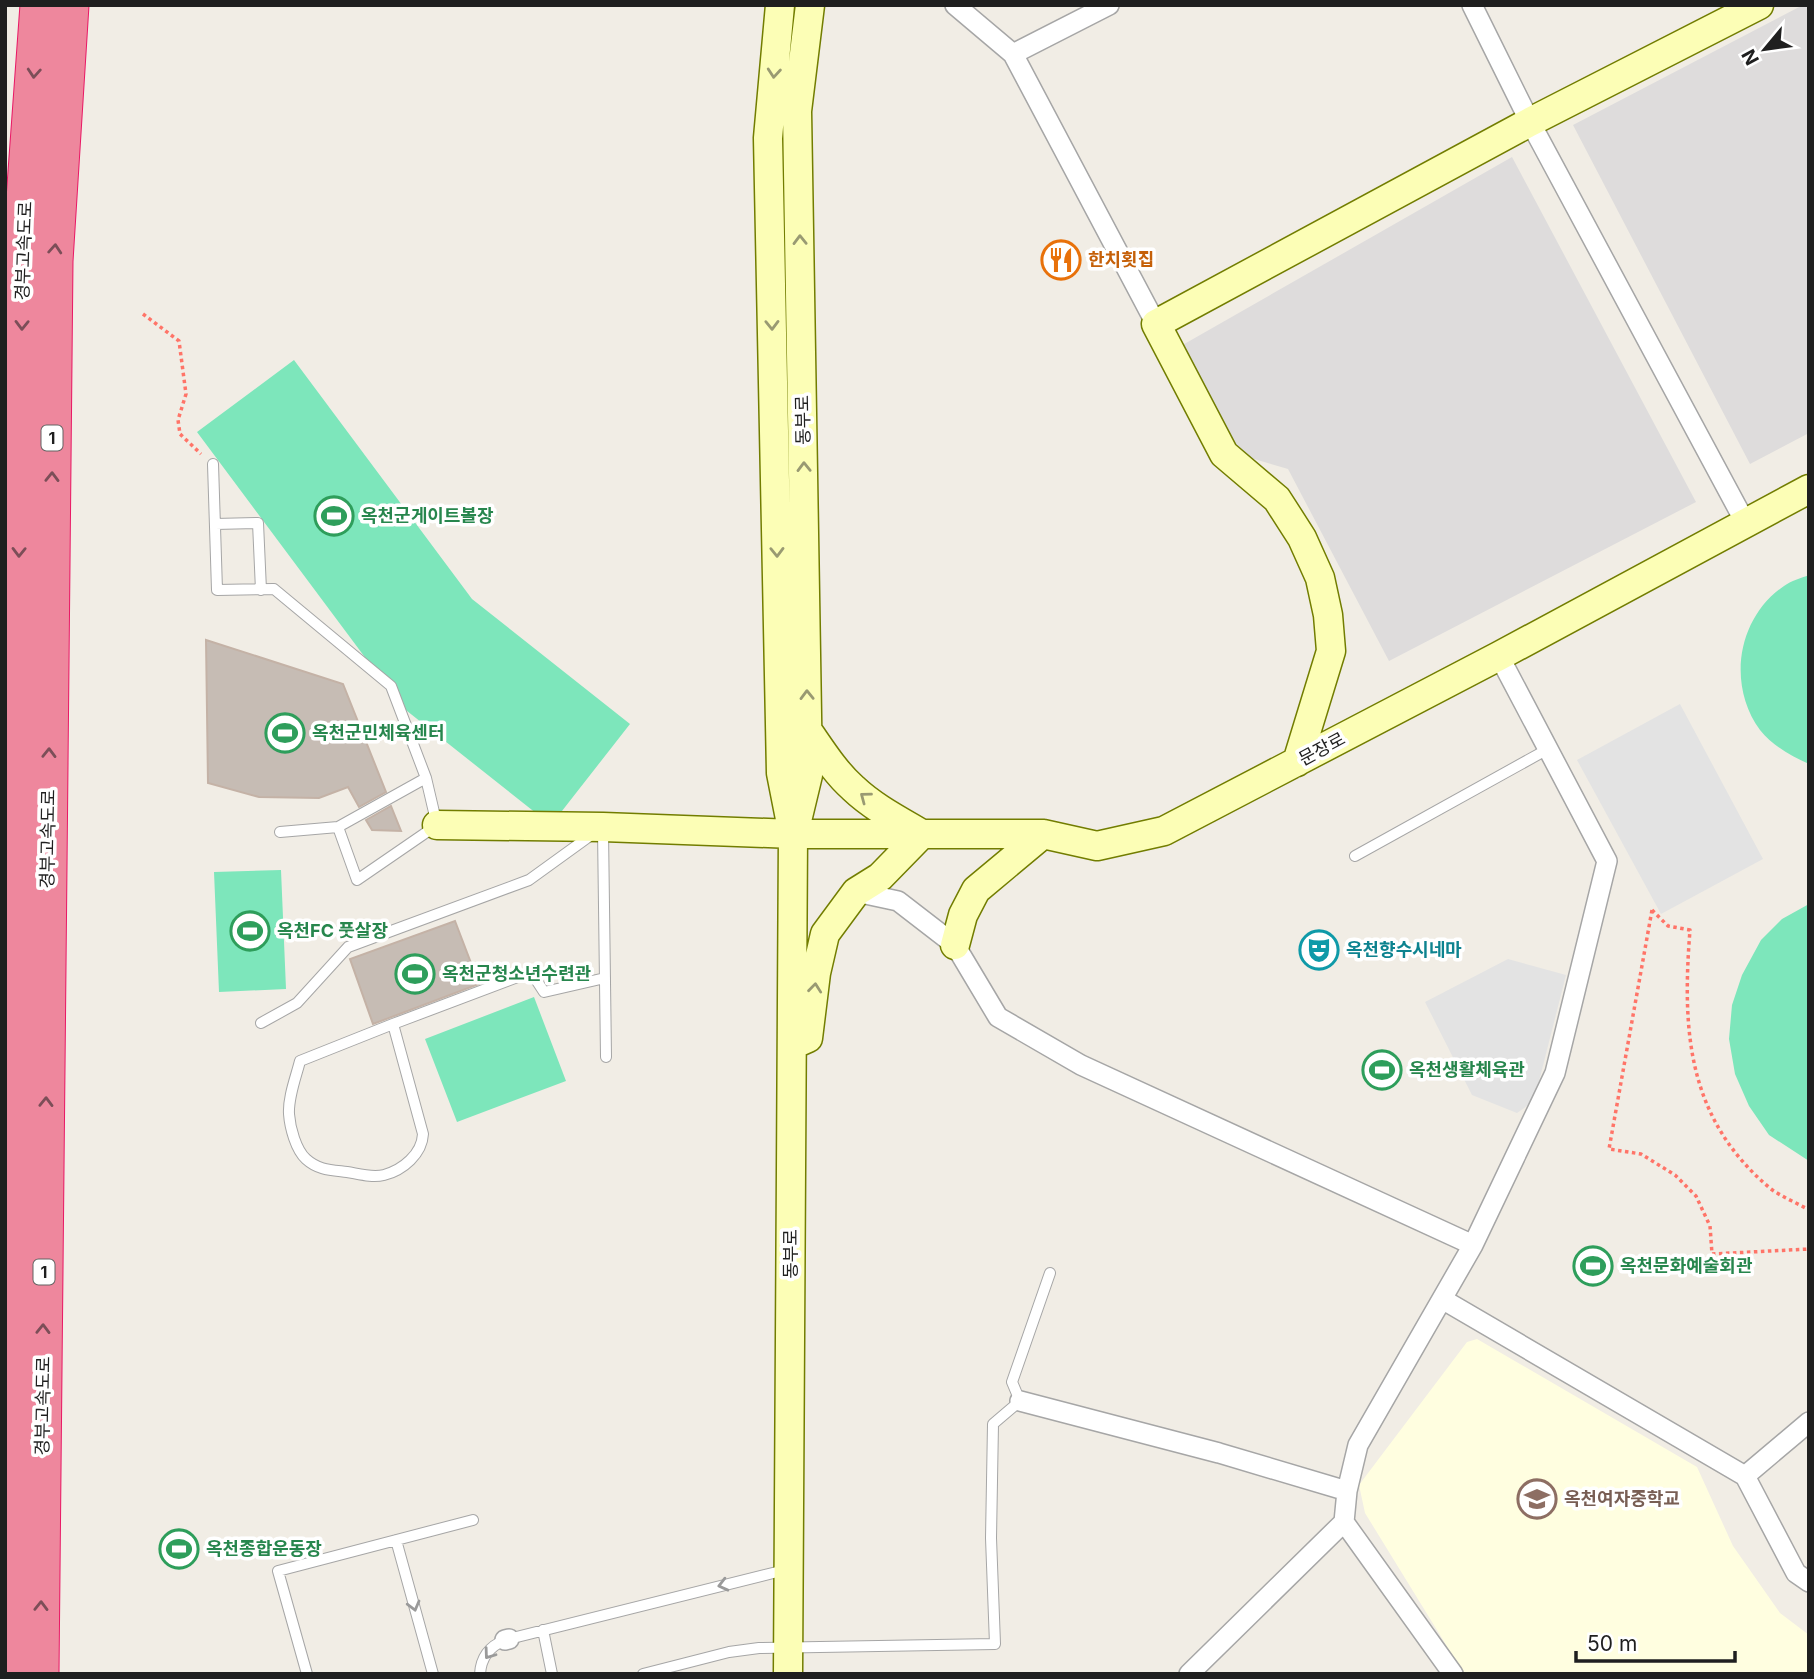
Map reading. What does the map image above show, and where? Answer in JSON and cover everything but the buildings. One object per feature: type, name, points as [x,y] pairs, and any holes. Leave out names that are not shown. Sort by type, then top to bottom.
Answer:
[{"type":"highway","name":"경부고속도로","points":[[8,1674],[22,242],[39,5]]},
{"type":"highway","name":"경부고속도로","points":[[40,1674],[54,261],[70,5]]},
{"type":"street","name":"동부로","points":[[780,5],[768,138],[781,773],[793,834],[788,1660]]},
{"type":"street","name":"동부로","points":[[793,834],[808,775],[797,111],[810,5]]},
{"type":"street","points":[[955,5],[1013,54],[1224,454],[1277,499],[1302,538],[1320,578],[1328,615],[1331,651],[1297,762]]},
{"type":"street","points":[[1013,54],[1109,5]]},
{"type":"street","points":[[1472,5],[1530,122],[1745,522]]},
{"type":"street","points":[[1156,324],[1530,122],[1759,5]]},
{"type":"street","name":"문장로","points":[[437,825],[603,827],[793,834],[1044,834],[1097,846],[1164,831],[1499,656],[1809,489]]},
{"type":"street","points":[[1189,1674],[1344,1522],[1347,1491],[1358,1445],[1474,1245],[1555,1073],[1608,861],[1499,656]]},
{"type":"street","points":[[792,1046],[808,1038],[825,934],[856,892],[880,877],[922,834],[883,811],[852,788],[830,763],[808,731]]},
{"type":"street","points":[[955,945],[963,915],[976,891],[1044,834]]},
{"type":"street","points":[[856,892],[898,901],[955,945],[998,1017],[1081,1065],[1474,1245]]},
{"type":"street","points":[[1442,1298],[1745,1476],[1797,1573],[1809,1582]]},
{"type":"street","points":[[1020,1401],[1219,1453],[1347,1491]]},
{"type":"street","points":[[1745,1476],[1809,1422]]},
{"type":"street","points":[[1344,1522],[1453,1674]]},
{"type":"lane","points":[[213,464],[216,590],[274,589],[391,686],[426,778],[437,825],[357,880],[338,827]]},
{"type":"lane","points":[[215,524],[258,523],[261,590]]},
{"type":"lane","points":[[1355,856],[1548,749]]},
{"type":"lane","points":[[280,832],[338,827],[426,778]]},
{"type":"lane","points":[[603,827],[606,1057]]},
{"type":"lane","points":[[261,1023],[297,1003],[348,947],[529,880],[603,827]]},
{"type":"lane","points":[[393,1024],[423,1135],[422,1145],[416,1155],[400,1168],[385,1175],[369,1176],[320,1168],[304,1157],[294,1139],[289,1113],[300,1061],[393,1024],[531,972],[544,992],[605,978]]},
{"type":"lane","points":[[643,1674],[729,1652],[788,1660],[995,1644],[991,1538],[993,1424],[1020,1401],[1012,1382],[1050,1273]]},
{"type":"lane","points":[[307,1674],[278,1570],[473,1520]]},
{"type":"lane","points":[[396,1540],[433,1674]]},
{"type":"lane","points":[[480,1674],[487,1653],[493,1646],[507,1639],[789,1569]]},
{"type":"lane","points":[[543,1630],[552,1674]]},
{"type":"path","points":[[143,314],[179,341],[186,394],[178,420],[180,434],[213,464]]},
{"type":"path","points":[[1809,1210],[1773,1190],[1743,1161],[1705,1105],[1689,1045],[1685,987],[1690,930],[1668,926],[1653,911],[1609,1149],[1641,1154],[1675,1175],[1696,1196],[1710,1226],[1712,1254],[1809,1249]]},
{"type":"shaded area","points":[[1803,5],[1809,5],[1809,433],[1750,464],[1573,125]]},
{"type":"shaded area","points":[[1512,157],[1696,502],[1389,661],[1288,469],[1237,454],[1179,347]]},
{"type":"shaded area","points":[[1680,704],[1763,859],[1661,914],[1577,760]]},
{"type":"shaded area","points":[[1508,959],[1566,975],[1534,1101],[1517,1113],[1472,1095],[1425,1002]]},
{"type":"shaded area","name":"옥천여자중학교","points":[[1477,1339],[1697,1467],[1733,1546],[1780,1613],[1809,1635],[1809,1674],[1464,1674],[1365,1513],[1359,1485],[1467,1342]]},
{"type":"green space","name":"옥천군게이트볼장","points":[[294,360],[472,599],[630,724],[551,825],[402,707],[197,432]]},
{"type":"green space","points":[[1809,575],[1809,764],[1783,750],[1760,730],[1743,693],[1741,673],[1747,634],[1756,616],[1768,600],[1784,586]]},
{"type":"green space","name":"옥천FC 풋살장","points":[[281,870],[286,989],[219,992],[214,872]]},
{"type":"green space","points":[[1809,904],[1809,1161],[1769,1135],[1749,1106],[1735,1074],[1729,1039],[1732,1005],[1742,975],[1761,940],[1782,919]]},
{"type":"green space","points":[[534,997],[566,1081],[457,1122],[425,1039]]},
{"type":"place","name":"한치횟집","points":[[1061,260]]},
{"type":"place","name":"옥천군게이트볼장","points":[[334,516]]},
{"type":"place","name":"옥천군민체육센터","points":[[285,733]]},
{"type":"place","name":"옥천FC 풋살장","points":[[250,931]]},
{"type":"place","name":"옥천향수시네마","points":[[1319,950]]},
{"type":"place","name":"옥천군청소년수련관","points":[[415,974]]},
{"type":"place","name":"옥천생활체육관","points":[[1382,1070]]},
{"type":"place","name":"옥천문화예술회관","points":[[1593,1266]]},
{"type":"place","name":"옥천여자중학교","points":[[1537,1499]]},
{"type":"place","name":"옥천종합운동장","points":[[179,1549]]}]
